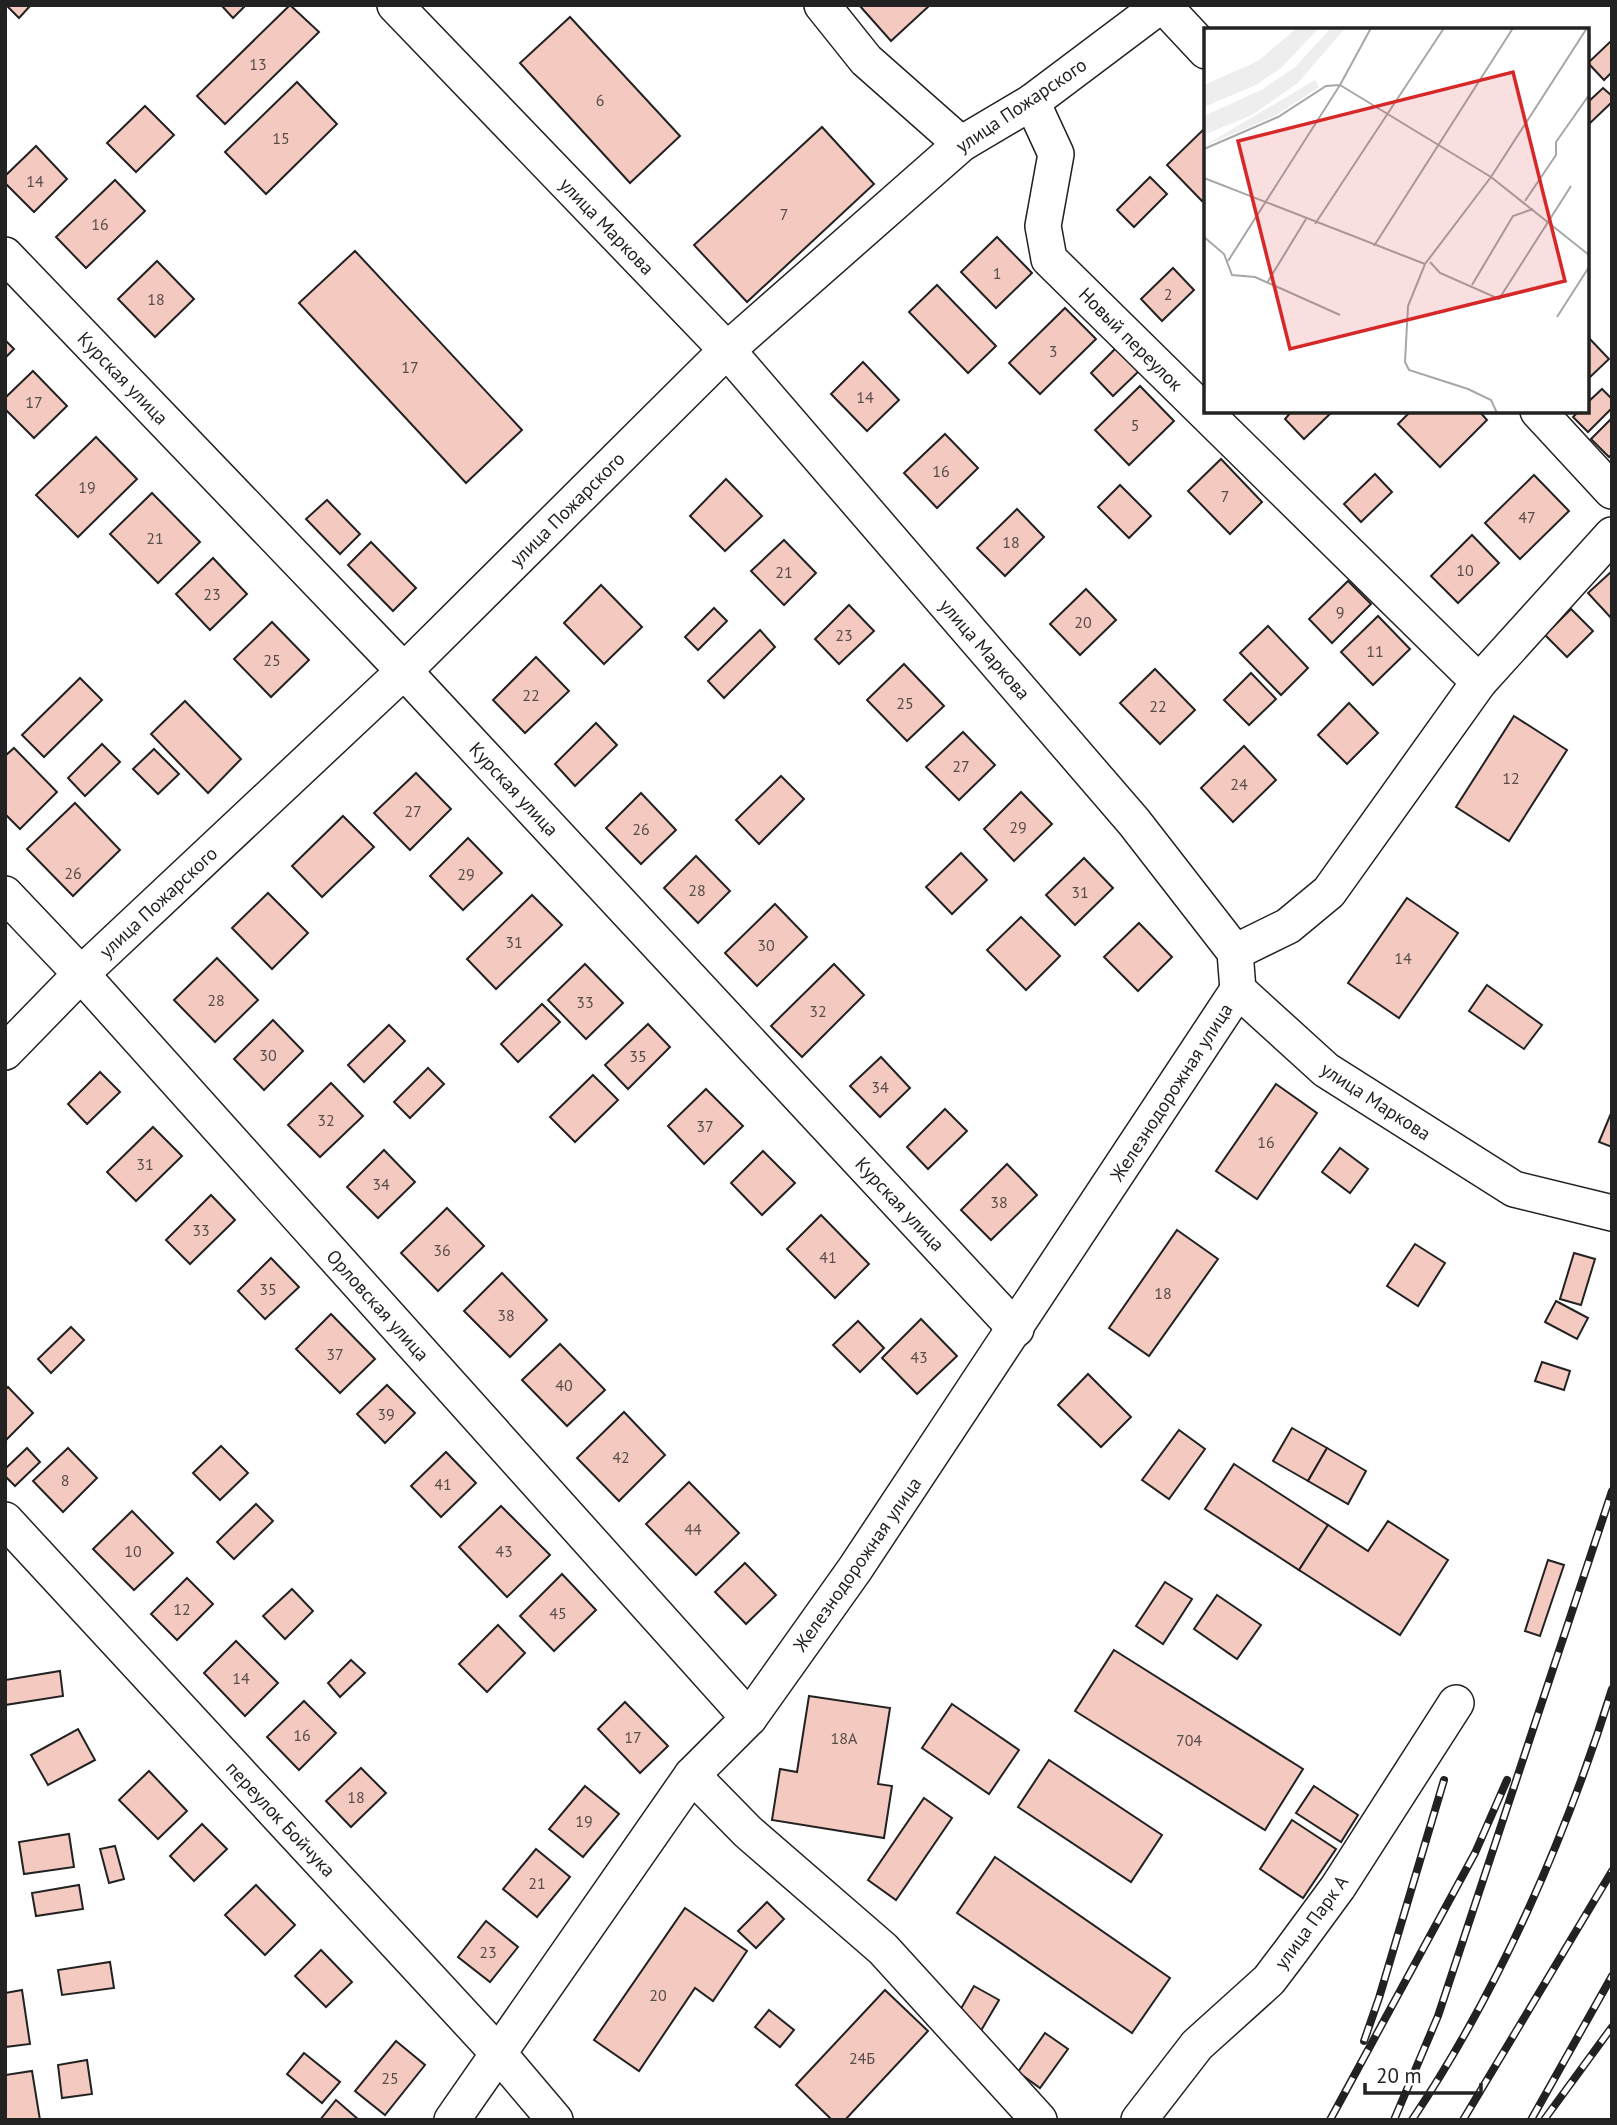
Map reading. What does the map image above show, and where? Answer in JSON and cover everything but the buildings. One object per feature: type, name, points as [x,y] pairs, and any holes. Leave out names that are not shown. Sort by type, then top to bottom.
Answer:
[{"type":"street","name":"улица Маркова","points":[[395,5],[727,350],[1134,822],[1236,952]]},
{"type":"street","points":[[822,5],[866,60],[961,144]]},
{"type":"street","name":"улица Пожарского","points":[[5,1052],[81,974],[404,671],[727,350],[961,144],[1032,102],[1162,5]]},
{"type":"street","points":[[1162,5],[1204,49]]},
{"type":"street","name":"Новый переулок","points":[[1032,102],[1056,154],[1043,226],[1049,259],[1204,411]]},
{"type":"street","name":"Курская улица","points":[[5,255],[404,671],[1016,1329]]},
{"type":"street","name":"Новый переулок","points":[[1206,413],[1479,682]]},
{"type":"street","points":[[1540,413],[1612,491]]},
{"type":"street","points":[[1238,989],[1236,952],[1288,926],[1329,892],[1479,682],[1612,535]]},
{"type":"street","name":"Орловская улица","points":[[5,894],[81,974],[749,1718]]},
{"type":"street","name":"улица Маркова","points":[[1238,989],[1326,1070],[1514,1189],[1612,1213]]},
{"type":"street","name":"Железнодорожная улица","points":[[452,2120],[692,1776],[749,1718],[855,1569],[1016,1329],[1238,989]]},
{"type":"street","name":"переулок Бойчука","points":[[5,1520],[499,2054],[555,2120]]},
{"type":"street","name":"улица Парк А","points":[[1139,2120],[1197,2045],[1269,1980],[1284,1961],[1338,1887],[1456,1703]]},
{"type":"street","points":[[692,1776],[748,1832],[883,1949],[1039,2120]]},
{"type":"railway","points":[[1394,2120],[1438,2016],[1612,1491]]},
{"type":"railway","points":[[1412,2120],[1473,2019],[1527,1911],[1574,1800],[1612,1689]]},
{"type":"railway","points":[[1364,2041],[1444,1780]]},
{"type":"railway","points":[[1330,2120],[1475,1853],[1507,1780]]},
{"type":"railway","points":[[1463,2120],[1612,1871]]},
{"type":"railway","points":[[1531,2120],[1612,1976]]},
{"type":"railway","points":[[1544,2120],[1612,2027]]}]
